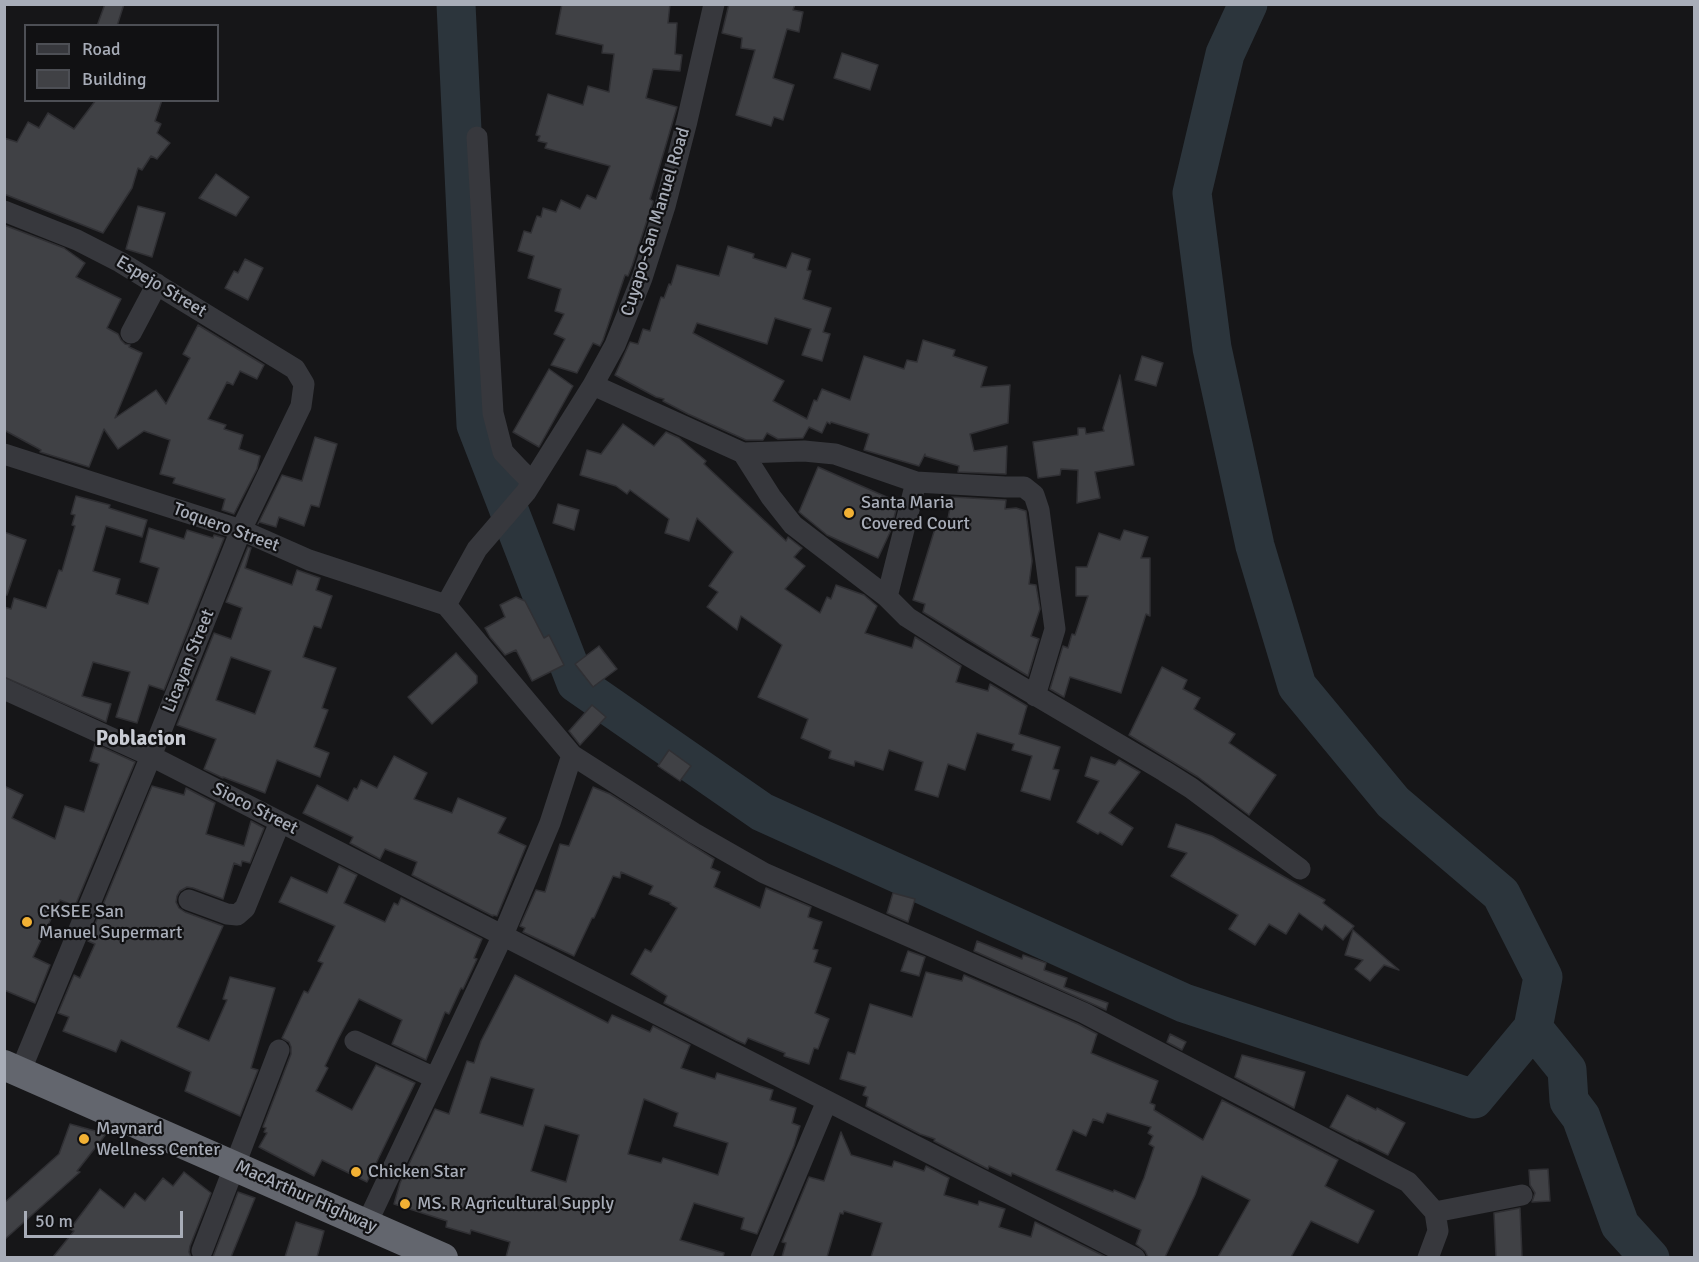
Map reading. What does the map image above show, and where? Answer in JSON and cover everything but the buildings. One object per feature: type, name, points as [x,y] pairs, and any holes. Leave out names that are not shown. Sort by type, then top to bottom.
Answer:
[{"type":"highway","name":"MacArthur Highway","points":[[12,1069],[443,1257]]},
{"type":"street","name":"Cuyapo-San Manuel Road","points":[[446,605],[477,549],[529,487],[593,385],[615,345],[642,278],[665,206],[714,4]]},
{"type":"street","points":[[477,137],[493,413],[503,452],[518,468],[529,487]]},
{"type":"street","name":"Espejo Street","points":[[4,211],[78,240],[120,262],[295,369],[304,384]]},
{"type":"street","points":[[131,333],[157,284]]},
{"type":"street","name":"Licayan Street","points":[[12,1069],[151,756],[241,530],[300,406],[304,384]]},
{"type":"street","points":[[593,385],[743,453],[804,451],[836,454],[916,482],[1023,487],[1034,495],[1039,510],[1054,629],[1035,696]]},
{"type":"street","points":[[743,453],[771,497],[794,525],[887,597],[908,617],[937,637],[1191,788],[1300,869]]},
{"type":"street","name":"Toquero Street","points":[[4,454],[241,530],[309,561],[446,605]]},
{"type":"street","points":[[887,597],[916,482]]},
{"type":"street","points":[[446,605],[572,755],[694,833],[764,873],[1084,1013],[1408,1182],[1435,1212],[1438,1231],[1428,1257]]},
{"type":"street","name":"Sioco Street","points":[[4,689],[151,756],[1135,1257]]},
{"type":"street","points":[[367,1223],[503,935],[550,823],[572,755]]},
{"type":"street","points":[[189,900],[227,914],[237,915],[245,908],[280,822]]},
{"type":"street","points":[[354,1041],[435,1078]]},
{"type":"street","points":[[202,1251],[279,1050]]},
{"type":"street","points":[[761,1257],[827,1101]]},
{"type":"street","points":[[1435,1212],[1522,1195]]},
{"type":"waterway","points":[[456,4],[476,425],[576,683],[762,812],[1184,1003],[1474,1099],[1533,1028],[1543,977],[1501,894],[1393,802],[1297,686],[1255,546],[1212,348],[1192,193],[1225,54],[1248,4]]},
{"type":"waterway","points":[[1533,1028],[1567,1070],[1569,1101],[1581,1117],[1620,1225],[1650,1258]]},
{"type":"place","name":"Santa Maria Covered Court","points":[[849,513]]},
{"type":"place","name":"CKSEE San Manuel Supermart","points":[[27,922]]},
{"type":"place","name":"Maynard Wellness Center","points":[[84,1139]]},
{"type":"place","name":"Chicken Star","points":[[356,1172]]},
{"type":"place","name":"MS. R Agricultural Supply","points":[[405,1204]]},
{"type":"district","name":"Poblacion","points":[[141,739]]}]
